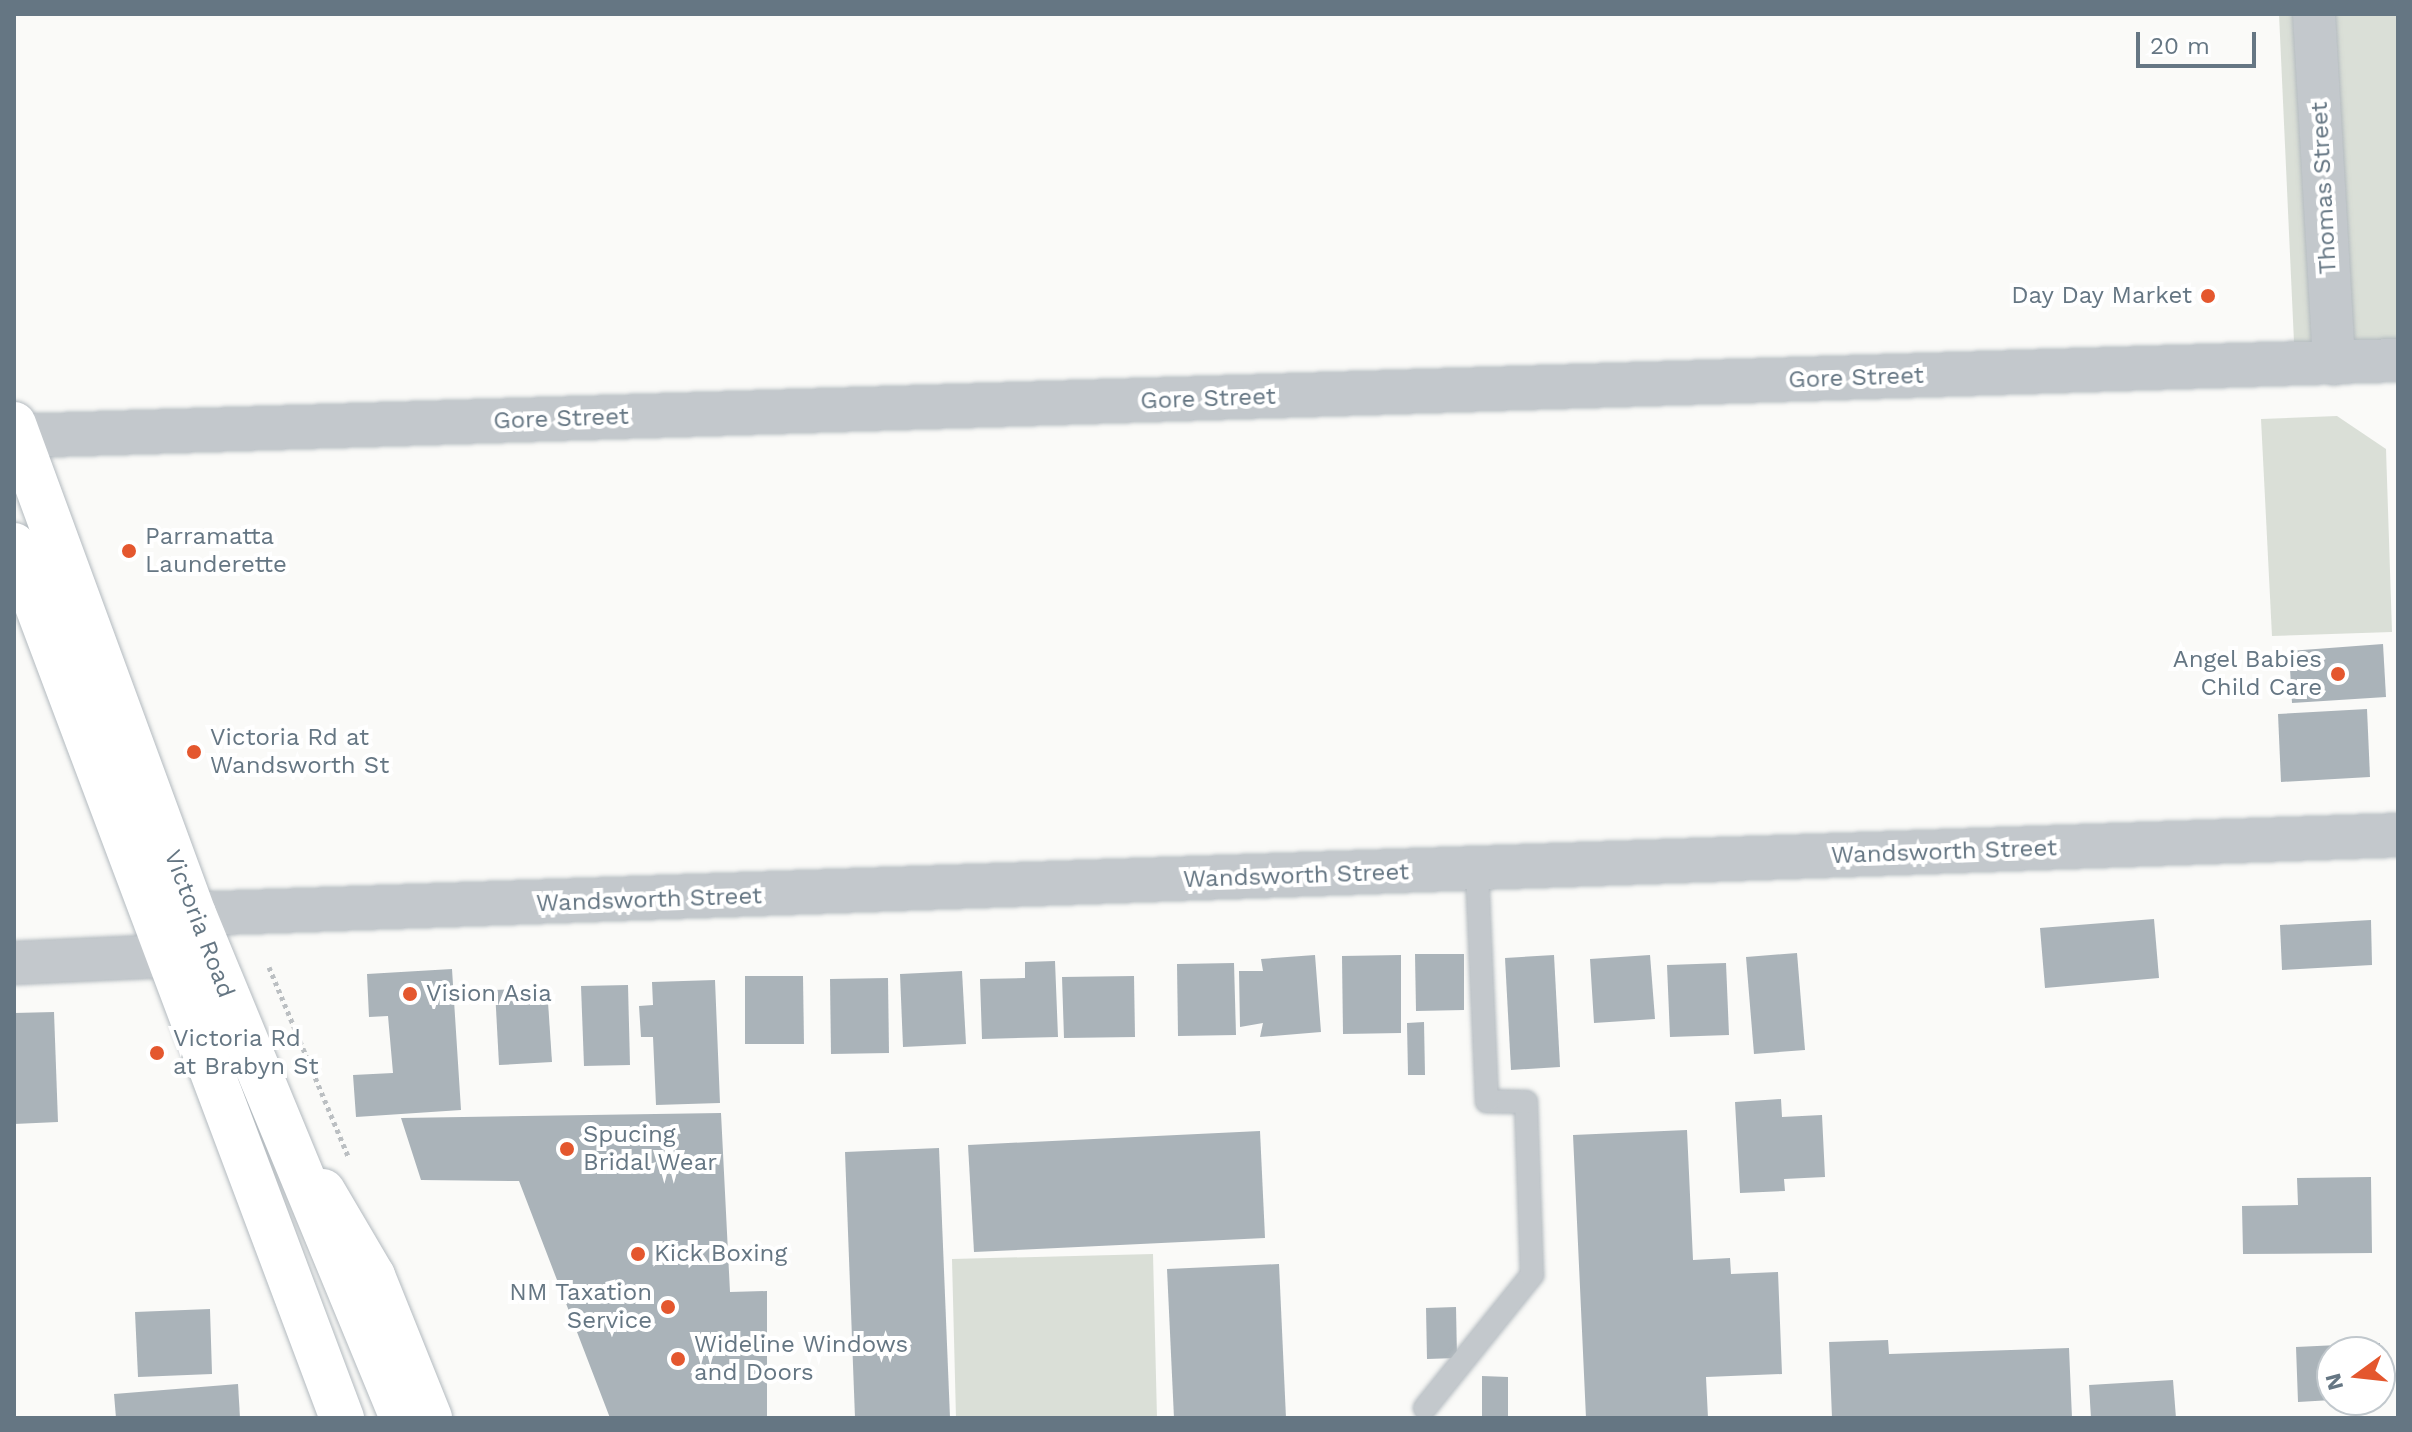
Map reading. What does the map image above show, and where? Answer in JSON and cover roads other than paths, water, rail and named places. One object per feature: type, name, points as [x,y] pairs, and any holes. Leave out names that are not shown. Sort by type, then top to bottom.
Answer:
[{"type":"main road","name":"Victoria Road","points":[[16,430],[194,914],[260,1082],[402,1418]]},
{"type":"main road","name":"Victoria Road","points":[[18,565],[342,1418]]},
{"type":"main road","points":[[260,1082],[373,1276],[430,1418]]},
{"type":"street","name":"Thomas Street","points":[[2314,14],[2334,363]]},
{"type":"street","name":"Gore Street","points":[[16,430],[2398,360]]},
{"type":"street","name":"Wandsworth Street","points":[[194,914],[2398,835]]},
{"type":"street","points":[[14,963],[167,956]]},
{"type":"lane","points":[[1425,1408],[1532,1275],[1526,1102],[1487,1101],[1477,869]]},
{"type":"place","name":"Day Day Market","points":[[2208,296]]},
{"type":"place","name":"Parramatta Launderette","points":[[129,551]]},
{"type":"place","name":"Angel Babies Child Care","points":[[2338,674]]},
{"type":"place","name":"Victoria Rd at Wandsworth St","points":[[194,752]]},
{"type":"place","name":"Vision Asia","points":[[410,994]]},
{"type":"place","name":"Victoria Rd at Brabyn St","points":[[157,1053]]},
{"type":"place","name":"Spucing Bridal Wear","points":[[567,1149]]},
{"type":"place","name":"Kick Boxing","points":[[638,1254]]},
{"type":"place","name":"NM Taxation Service","points":[[668,1307]]},
{"type":"place","name":"Wideline Windows and Doors","points":[[678,1359]]}]
